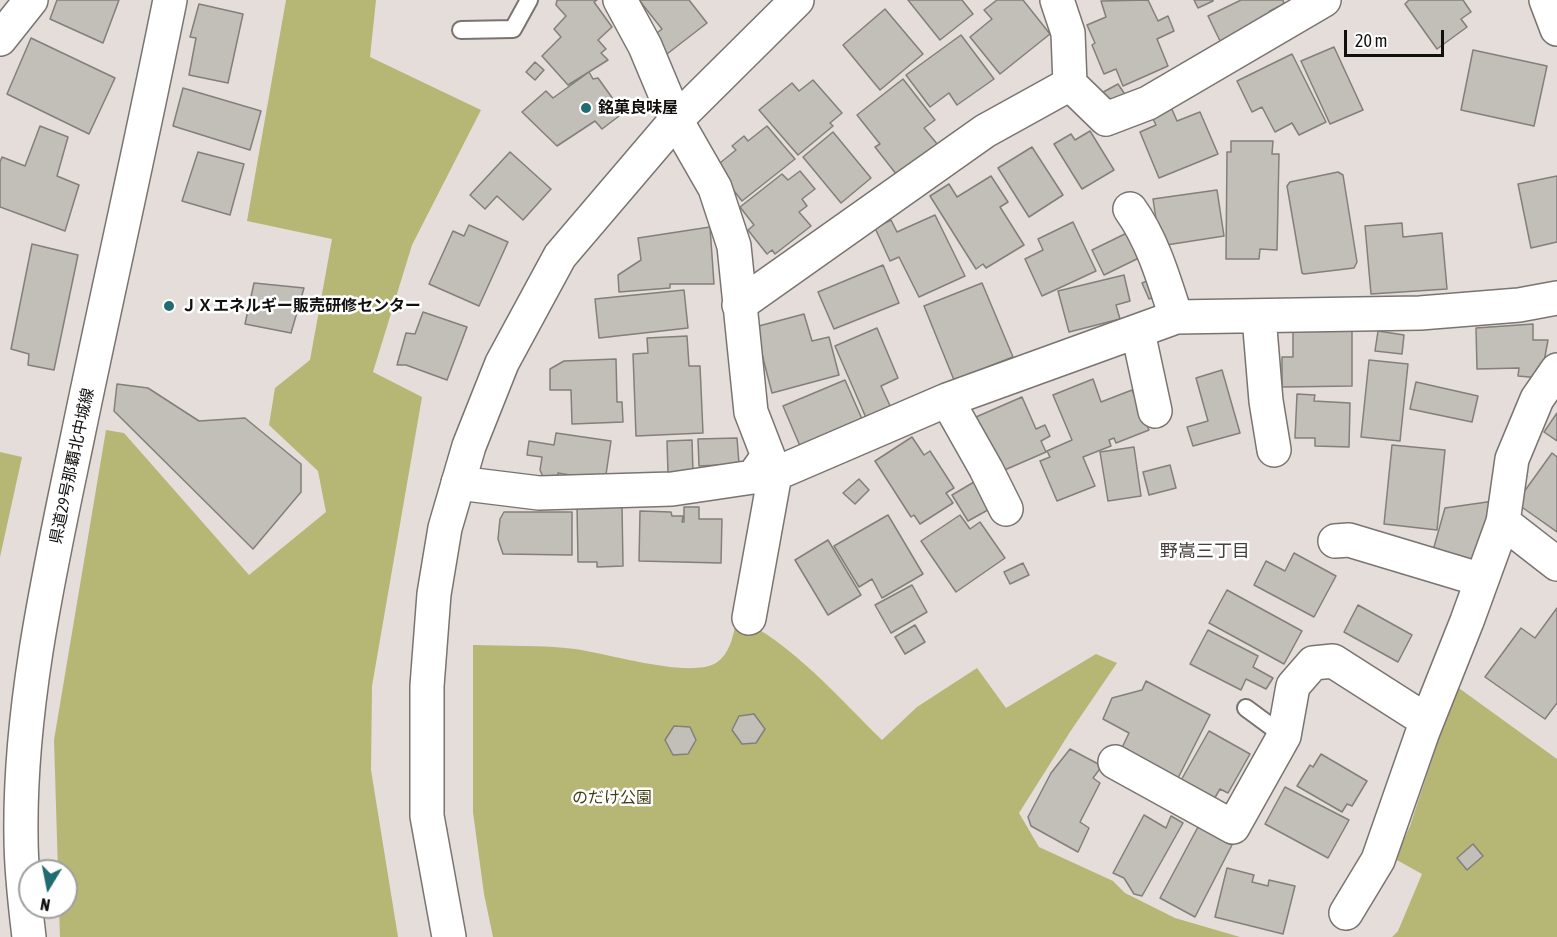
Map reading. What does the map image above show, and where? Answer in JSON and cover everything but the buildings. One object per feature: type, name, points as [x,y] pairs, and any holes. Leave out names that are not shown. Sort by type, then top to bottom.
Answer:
[{"type":"street","points":[[0,39],[31,0]]},
{"type":"street","name":"県道29号那覇北中城線","points":[[29,937],[21,837],[22,784],[26,730],[39,638],[57,534],[170,0]]},
{"type":"street","points":[[620,0],[645,46],[676,120],[715,188],[734,246],[751,412],[772,465],[749,618]]},
{"type":"street","points":[[448,937],[427,816],[427,686],[434,594],[445,528],[469,446],[502,363],[560,256],[676,120],[797,0]]},
{"type":"street","points":[[1058,0],[1068,33],[1070,84],[1106,119],[1148,102],[1311,4]]},
{"type":"street","points":[[1546,0],[1557,29]]},
{"type":"street","points":[[739,305],[985,131],[1070,84]]},
{"type":"street","points":[[1130,209],[1143,226],[1176,317]]},
{"type":"street","points":[[458,483],[538,493],[672,489],[753,477],[772,465],[1176,317],[1420,313],[1519,305],[1557,298]]},
{"type":"street","points":[[1258,317],[1266,401],[1274,450]]},
{"type":"street","points":[[1138,332],[1155,411]]},
{"type":"street","points":[[1346,913],[1377,860],[1427,721],[1482,580],[1503,522],[1512,459],[1537,399],[1557,370]]},
{"type":"street","points":[[947,400],[1006,509]]},
{"type":"street","points":[[1503,522],[1557,564]]},
{"type":"street","points":[[1335,541],[1348,540],[1482,580]]},
{"type":"street","points":[[1115,762],[1233,827],[1284,736],[1293,686],[1313,663],[1333,661],[1427,721]]},
{"type":"lane","points":[[461,30],[513,29],[529,0]]},
{"type":"lane","points":[[1246,708],[1284,736]]},
{"type":"green space","points":[[286,0],[376,0],[370,57],[481,110],[412,245],[373,372],[422,397],[372,686],[371,770],[398,937],[60,937],[59,919],[78,919],[78,859],[58,859],[54,740],[106,430],[124,433],[249,575],[326,512],[318,471],[269,425],[275,388],[310,360],[332,239],[247,221]]},
{"type":"green space","points":[[0,452],[22,457],[0,557]]},
{"type":"green space","name":"のだけ公園","points":[[737,618],[757,628],[795,656],[832,689],[882,740],[917,707],[977,668],[1006,708],[1096,654],[1117,663],[1019,813],[1039,847],[1113,881],[1125,893],[1175,918],[1240,937],[493,937],[484,894],[473,812],[473,645],[575,649],[668,667],[704,667],[716,663],[725,654],[731,643]]},
{"type":"green space","points":[[1456,686],[1557,759],[1557,937],[1392,937],[1398,931],[1422,874],[1395,859],[1410,826]]},
{"type":"place","name":"銘菓良味屋","points":[[586,108]]},
{"type":"place","name":"ＪＸエネルギー販売研修センター","points":[[169,306]]},
{"type":"district","name":"野嵩三丁目","points":[[1205,551]]}]
